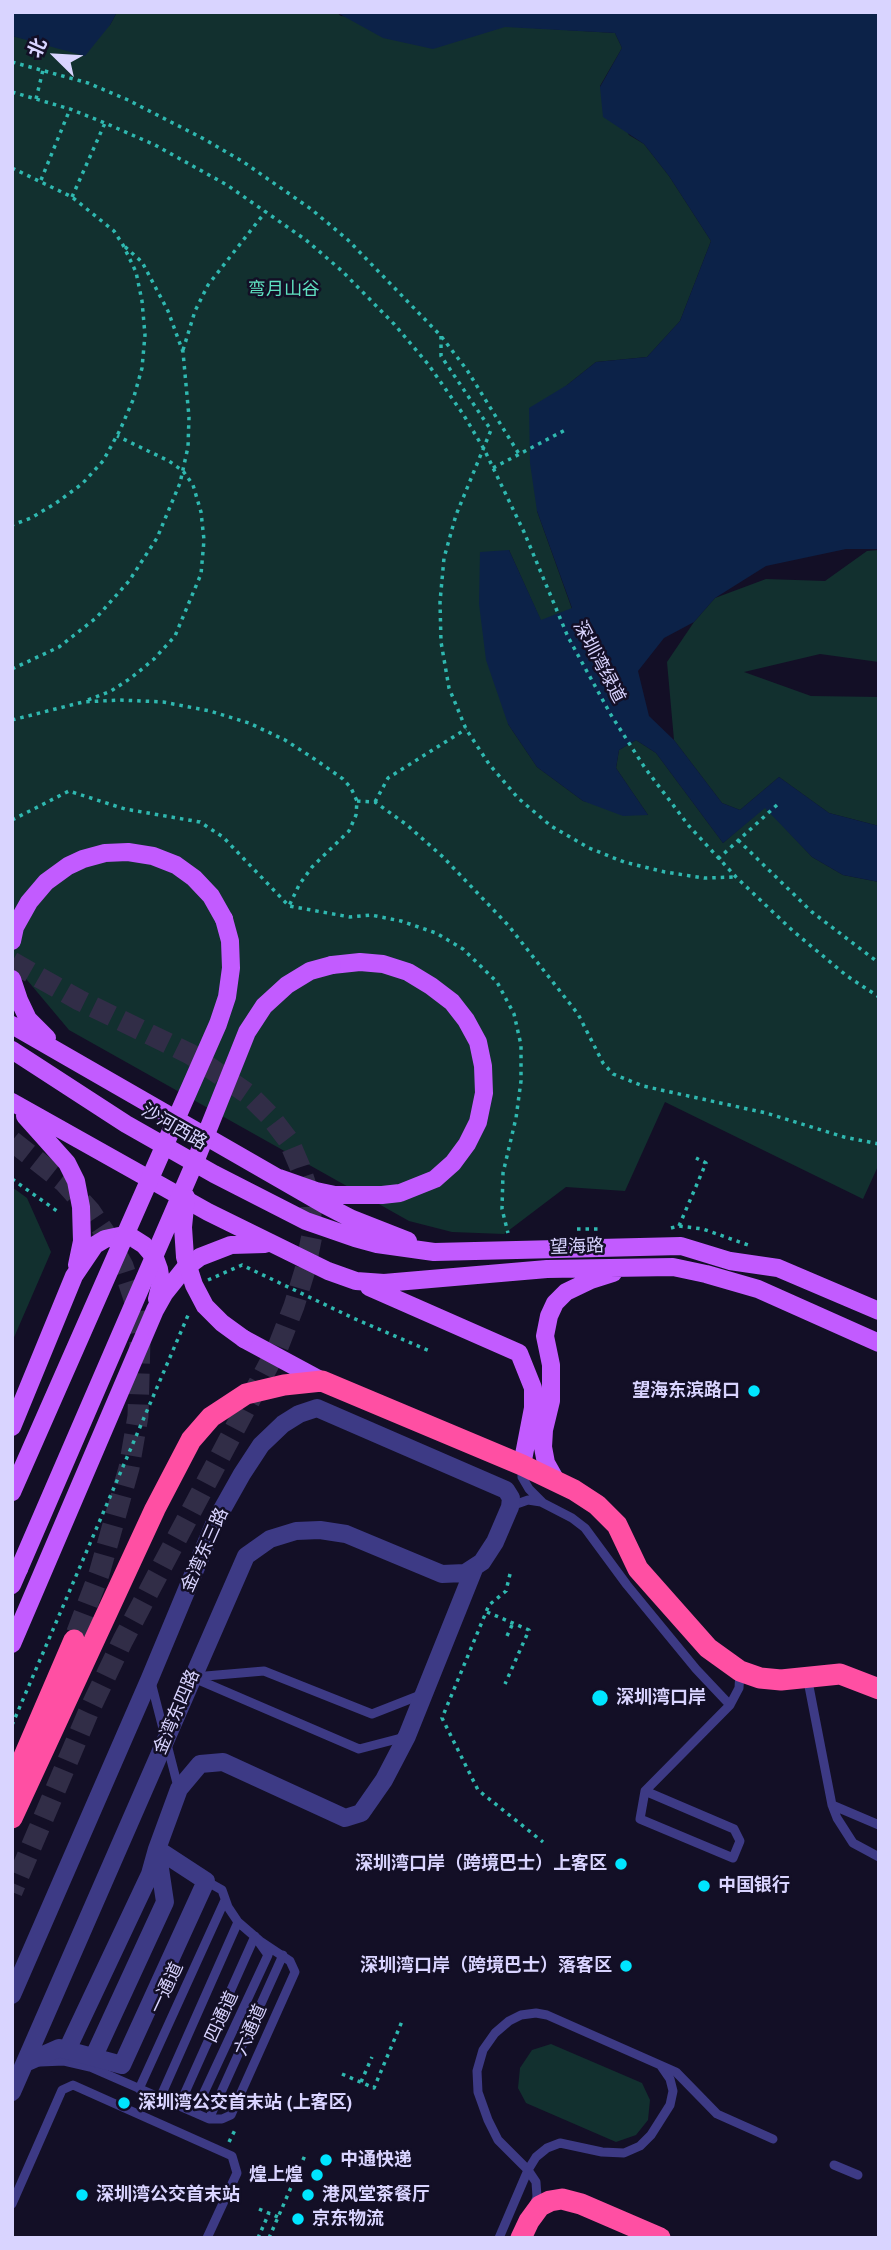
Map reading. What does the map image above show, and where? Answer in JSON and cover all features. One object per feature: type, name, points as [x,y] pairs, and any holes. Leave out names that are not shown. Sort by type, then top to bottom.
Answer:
[{"type":"highway","points":[[12,1818],[155,1508],[191,1440],[211,1417],[246,1394],[284,1385],[322,1381],[555,1479],[597,1505],[617,1525],[638,1569],[708,1648],[740,1671],[760,1678],[781,1680],[840,1674],[879,1689]]},
{"type":"highway","points":[[12,1784],[74,1640]]},
{"type":"highway","points":[[525,2229],[540,2206],[562,2199],[581,2204],[660,2238]]},
{"type":"main road","points":[[12,941],[29,902],[46,882],[83,859],[104,853],[128,852],[153,856],[176,865],[194,878],[211,896],[224,919],[230,942],[231,968],[227,997],[218,1024],[12,1492]]},
{"type":"main road","points":[[16,1577],[195,1162],[247,1032],[264,1006],[287,985],[310,971],[360,962],[383,964],[408,972],[452,1002],[478,1042],[483,1066],[484,1093],[478,1122],[453,1163],[435,1179],[400,1193],[382,1195],[335,1195],[279,1178]]},
{"type":"main road","points":[[12,979],[28,1019],[65,1054]]},
{"type":"main road","points":[[12,1025],[352,1219],[435,1252]]},
{"type":"main road","name":"沙河西路","points":[[12,1049],[127,1124],[214,1174],[322,1228]]},
{"type":"main road","points":[[12,1103],[272,1244]]},
{"type":"main road","points":[[12,1103],[67,1163],[76,1181],[81,1207],[82,1241],[74,1276],[12,1427]]},
{"type":"main road","points":[[195,1162],[186,1196],[183,1227],[185,1257],[194,1285],[205,1306],[244,1339],[322,1381]]},
{"type":"main road","name":"望海路","points":[[322,1228],[377,1244],[435,1252],[681,1246],[730,1261],[778,1268],[879,1311]]},
{"type":"main road","points":[[74,1276],[95,1245],[119,1236],[133,1238],[144,1245],[155,1258],[159,1269],[161,1282],[155,1310]]},
{"type":"main road","points":[[12,1644],[155,1310],[174,1280],[200,1257],[231,1245],[272,1244]]},
{"type":"main road","name":"望海路","points":[[272,1244],[356,1281],[384,1283],[547,1269],[673,1267],[758,1290],[879,1343]]},
{"type":"main road","points":[[555,1479],[546,1463],[543,1447],[551,1401],[551,1365],[545,1336],[549,1316],[555,1303],[566,1292],[591,1280],[636,1266]]},
{"type":"main road","points":[[356,1281],[519,1353],[533,1388],[533,1408],[522,1465]]},
{"type":"main road","points":[[494,1453],[520,1440],[530,1426]]},
{"type":"street","name":"金湾东三路","points":[[12,1995],[215,1521],[261,1445],[283,1424],[299,1414],[317,1408],[506,1490],[511,1498],[510,1507]]},
{"type":"street","points":[[68,2050],[150,1874],[179,1789],[200,1764],[223,1762],[345,1818],[361,1813],[384,1780],[407,1737],[474,1569],[489,1554],[510,1507]]},
{"type":"street","name":"金湾东四路","points":[[12,2092],[246,1556],[270,1539],[296,1531],[320,1530],[345,1534],[442,1574],[453,1575],[474,1569]]},
{"type":"street","points":[[25,2063],[59,2048],[122,2065],[206,1881],[157,1849]]},
{"type":"street","points":[[94,2056],[165,1902],[157,1849]]},
{"type":"lane","points":[[522,1465],[522,1477],[543,1503]]},
{"type":"lane","points":[[510,1507],[517,1502],[528,1500],[543,1503],[585,1528],[627,1585],[696,1669],[730,1705]]},
{"type":"lane","points":[[192,1677],[264,1671],[372,1714],[424,1693]]},
{"type":"lane","points":[[645,1791],[734,1829],[740,1841],[733,1858],[640,1819],[645,1791],[730,1705],[739,1688],[740,1671]]},
{"type":"lane","points":[[807,1676],[832,1805],[843,1830],[853,1843],[879,1857]]},
{"type":"lane","points":[[192,1677],[359,1749],[407,1737]]},
{"type":"lane","points":[[150,1678],[179,1789]]},
{"type":"lane","points":[[832,1805],[879,1825]]},
{"type":"lane","points":[[25,2063],[64,2061],[90,2067],[209,2119],[283,1955],[238,1922],[222,1890],[206,1881]]},
{"type":"lane","name":"一通道","points":[[139,2089],[225,1900]]},
{"type":"lane","points":[[160,2098],[238,1922]]},
{"type":"lane","points":[[179,2106],[255,1937]]},
{"type":"lane","name":"四通道","points":[[195,2112],[268,1955],[255,1937]]},
{"type":"lane","name":"六通道","points":[[209,2119],[222,2119],[231,2115],[295,1972],[290,1961],[283,1955]]},
{"type":"lane","points":[[525,2229],[537,2189],[534,2177],[498,2140],[478,2092],[477,2071],[483,2050],[495,2033],[521,2015],[547,2015],[660,2065],[685,2079],[717,2114],[773,2138]]},
{"type":"lane","points":[[499,2238],[528,2169],[536,2157],[547,2148],[561,2143],[602,2152],[624,2153],[640,2146],[652,2135],[670,2105],[673,2091],[670,2079],[660,2065]]},
{"type":"lane","points":[[12,2204],[62,2090],[73,2085],[232,2156],[237,2173],[207,2238]]},
{"type":"lane","points":[[834,2165],[858,2175]]},
{"type":"path","points":[[12,62],[88,83],[128,100],[204,139],[311,209],[348,240],[441,337],[467,370],[519,454]]},
{"type":"path","points":[[36,99],[43,70]]},
{"type":"path","name":"深圳湾绿道","points":[[12,92],[105,122],[192,164],[306,240],[342,271],[394,324],[435,374],[484,449],[524,532],[568,636],[645,768],[689,826],[736,877],[793,931],[848,976],[879,997]]},
{"type":"path","points":[[41,180],[70,109]]},
{"type":"path","points":[[72,197],[105,122]]},
{"type":"path","points":[[12,168],[72,197],[114,231],[142,262],[168,311],[183,352],[189,417],[188,447],[180,483],[157,538],[129,581],[96,618],[59,647],[12,669]]},
{"type":"path","points":[[183,352],[195,311],[208,285],[266,211]]},
{"type":"path","points":[[12,525],[39,513],[82,484],[103,461],[133,400],[142,368],[145,335],[142,302],[135,272],[124,245]]},
{"type":"path","points":[[441,337],[442,356],[491,430],[456,514],[444,558],[440,602],[441,642],[449,688],[466,729],[489,764],[518,798],[551,826],[589,848],[624,862],[665,872],[704,878],[736,877]]},
{"type":"path","points":[[493,468],[567,429]]},
{"type":"path","points":[[12,720],[83,702],[111,691],[154,659],[175,636],[201,574],[204,540],[201,512],[192,485],[183,471],[169,461],[117,436]]},
{"type":"path","points":[[83,702],[120,699],[163,702],[210,711],[249,723],[285,740],[343,779],[357,801],[356,815],[349,831],[312,867],[289,906]]},
{"type":"path","points":[[375,802],[388,778],[466,729]]},
{"type":"path","points":[[12,820],[69,791],[124,809],[200,822],[223,837],[289,906],[349,917],[371,915],[401,921],[436,933],[463,949],[497,982],[514,1014],[522,1045],[516,1118],[503,1172],[502,1209],[509,1235]]},
{"type":"path","points":[[357,801],[375,802],[407,825],[508,925],[578,1014],[603,1063],[613,1074],[643,1086],[765,1113],[844,1137],[879,1144]]},
{"type":"path","points":[[718,859],[778,804]]},
{"type":"path","points":[[738,840],[812,912],[879,963]]},
{"type":"path","points":[[679,1226],[706,1163],[696,1158]]},
{"type":"path","points":[[12,1179],[57,1211]]},
{"type":"path","points":[[669,1228],[679,1226],[703,1229],[758,1249]]},
{"type":"path","points":[[566,1230],[604,1229]]},
{"type":"path","points":[[510,1574],[506,1591],[489,1605],[442,1718],[478,1790],[543,1842]]},
{"type":"path","points":[[487,1612],[528,1630],[505,1684]]},
{"type":"path","points":[[507,1636],[513,1623]]},
{"type":"path","points":[[342,2074],[373,2088],[403,2019]]},
{"type":"path","points":[[360,2082],[372,2057]]},
{"type":"path","points":[[270,2238],[306,2152]]},
{"type":"path","points":[[259,2209],[278,2217]]},
{"type":"path","points":[[258,2238],[269,2214]]},
{"type":"green space","name":"弯月山谷","points":[[117,12],[336,12],[341,16],[615,33],[622,48],[600,86],[629,135],[644,144],[669,176],[711,241],[680,321],[647,357],[596,362],[567,385],[537,511],[572,609],[541,621],[509,550],[508,724],[537,767],[583,801],[648,815],[616,768],[619,750],[636,740],[656,753],[723,843],[765,807],[812,857],[843,875],[879,882],[879,1164],[863,1199],[665,1102],[625,1191],[566,1187],[504,1234],[452,1232],[409,1221],[69,1030],[12,962],[12,36],[40,42],[110,25]]},
{"type":"green space","points":[[879,550],[879,662],[820,654],[744,672],[811,696],[879,697],[879,826],[829,813],[779,777],[740,810],[722,803],[674,740],[667,662],[694,622],[715,598],[766,579],[825,581],[867,551]]},
{"type":"green space","points":[[12,1187],[27,1198],[51,1252],[12,1342]]},
{"type":"green space","points":[[551,2044],[642,2083],[650,2100],[648,2120],[636,2135],[616,2142],[526,2103],[518,2088],[520,2068],[532,2050]]},
{"type":"water","points":[[12,12],[117,12],[85,56],[12,36]]},
{"type":"water","points":[[336,12],[879,12],[879,549],[846,549],[766,566],[715,598],[694,622],[664,638],[638,671],[649,716],[674,740],[722,803],[740,810],[779,777],[829,813],[879,826],[879,882],[843,875],[812,857],[765,808],[723,843],[656,753],[636,740],[619,750],[616,768],[648,815],[623,816],[583,801],[537,767],[508,724],[486,660],[479,604],[480,552],[509,550],[541,620],[572,608],[537,511],[530,463],[529,408],[567,385],[596,362],[647,357],[680,321],[711,241],[669,176],[644,144],[603,117],[600,87],[622,48],[615,33],[505,27],[433,49],[383,38]]},
{"type":"tunnel","points":[[12,962],[79,1000],[190,1054],[248,1094],[289,1141],[310,1198],[312,1235],[305,1270],[278,1347],[123,1640],[88,1713],[12,1892]]},
{"type":"tunnel","points":[[12,1141],[64,1182],[105,1233],[123,1266],[134,1299],[140,1339],[138,1416],[129,1468],[99,1574],[74,1640]]},
{"type":"place","name":"望海东滨路口","points":[[754,1391]]},
{"type":"place","name":"深圳湾口岸","points":[[600,1698]]},
{"type":"place","name":"深圳湾口岸（跨境巴士）上客区","points":[[621,1864]]},
{"type":"place","name":"中国银行","points":[[704,1886]]},
{"type":"place","name":"深圳湾口岸（跨境巴士）落客区","points":[[626,1966]]},
{"type":"place","name":"深圳湾公交首末站 (上客区)","points":[[124,2103]]},
{"type":"place","name":"中通快递","points":[[326,2160]]},
{"type":"place","name":"煌上煌","points":[[317,2175]]},
{"type":"place","name":"深圳湾公交首末站","points":[[82,2195]]},
{"type":"place","name":"港风堂茶餐厅","points":[[308,2195]]},
{"type":"place","name":"京东物流","points":[[298,2219]]}]
